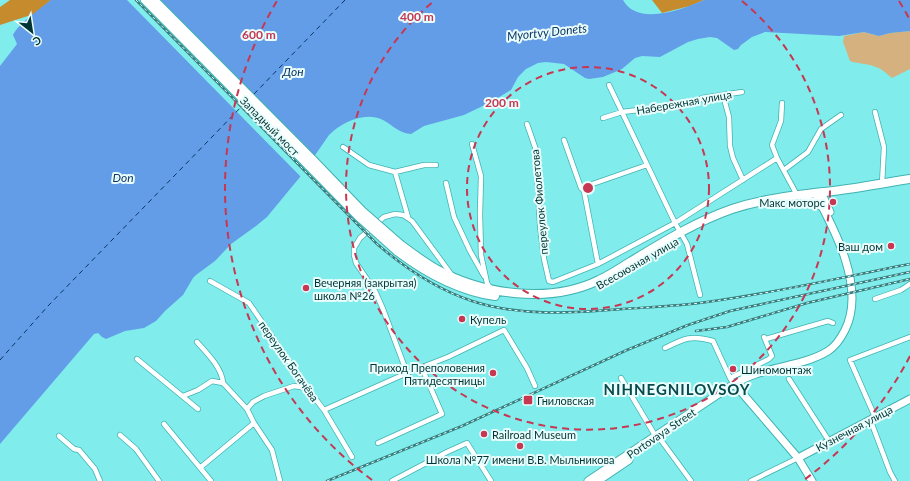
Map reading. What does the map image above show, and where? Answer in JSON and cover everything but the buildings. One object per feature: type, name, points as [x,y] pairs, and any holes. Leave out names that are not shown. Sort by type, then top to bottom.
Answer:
[{"type":"highway","name":"Западный мост","points":[[145,0],[358,216],[399,248]]},
{"type":"highway","name":"Западный мост","points":[[154,0],[399,248]]},
{"type":"highway","name":"Всесоюзная улица","points":[[399,248],[415,264],[489,295],[515,299],[552,299],[572,296],[603,284],[706,220],[732,210],[756,202],[819,194],[910,179]]},
{"type":"highway","name":"Всесоюзная улица","points":[[449,278],[522,294],[571,291],[600,280],[683,234]]},
{"type":"main road","points":[[801,196],[827,209],[828,200],[833,191]]},
{"type":"main road","name":"Portovaya Street","points":[[598,481],[734,383],[810,363],[831,354],[842,344],[848,334],[855,315],[855,287],[843,242],[819,194]]},
{"type":"main road","points":[[734,383],[798,458],[812,481]]},
{"type":"main road","name":"Кузнечная улица","points":[[798,458],[910,399]]},
{"type":"main road","name":"Portovaya Street","points":[[588,481],[658,437]]},
{"type":"street","points":[[609,84],[675,223],[683,234],[700,295]]},
{"type":"street","name":"Набережная улица","points":[[603,118],[622,112],[681,105],[696,102],[702,98],[742,92]]},
{"type":"street","points":[[723,95],[729,117],[730,146],[733,158],[743,180]]},
{"type":"street","points":[[782,104],[781,121],[772,145],[777,158],[801,196]]},
{"type":"street","points":[[875,112],[884,147],[882,184]]},
{"type":"street","points":[[784,170],[808,152],[822,129],[841,115]]},
{"type":"street","name":"переулок Фиолетова","points":[[527,124],[538,160],[537,174],[540,226],[544,259],[549,281],[558,281],[598,264]]},
{"type":"street","points":[[564,140],[581,188],[584,191],[598,264],[675,223],[777,158]]},
{"type":"street","points":[[472,144],[480,176],[481,255],[489,286]]},
{"type":"street","points":[[343,147],[369,164],[396,172],[424,165],[436,165]]},
{"type":"street","points":[[581,188],[647,165]]},
{"type":"street","points":[[396,172],[408,217],[449,278]]},
{"type":"street","points":[[446,183],[454,217],[489,286]]},
{"type":"street","points":[[406,373],[375,291],[356,263],[354,248],[360,238],[384,217],[395,214],[408,217]]},
{"type":"street","name":"переулок Богачёва","points":[[210,281],[241,297],[249,303],[307,388],[324,410],[352,457]]},
{"type":"street","points":[[875,299],[901,290],[910,284]]},
{"type":"street","points":[[665,348],[687,338],[700,337],[713,341],[734,383],[772,356],[765,338],[828,321],[834,323]]},
{"type":"street","points":[[324,410],[406,373],[448,357],[504,330],[527,368],[534,386]]},
{"type":"street","points":[[895,481],[890,472],[873,418],[850,360],[910,337]]},
{"type":"street","points":[[197,342],[212,359],[223,376],[223,383]]},
{"type":"street","points":[[137,359],[198,409]]},
{"type":"street","points":[[378,443],[442,414],[422,368]]},
{"type":"street","points":[[621,378],[658,437],[691,481]]},
{"type":"street","points":[[789,379],[829,441]]},
{"type":"street","points":[[183,396],[198,390],[212,381],[223,383],[247,409],[254,423],[272,450],[280,481]]},
{"type":"street","points":[[247,409],[253,402],[264,396],[294,386],[307,388]]},
{"type":"street","points":[[200,467],[254,423]]},
{"type":"street","points":[[164,424],[211,481]]},
{"type":"street","points":[[120,435],[136,449],[159,481]]},
{"type":"street","points":[[59,436],[74,449],[79,450],[95,469],[100,481]]},
{"type":"street","points":[[392,481],[467,443],[490,481]]},
{"type":"street","points":[[751,481],[798,458]]},
{"type":"shaded area","points":[[10,0],[51,0],[34,14],[0,25],[0,7]]},
{"type":"shaded area","points":[[652,0],[704,0],[690,6],[662,13]]},
{"type":"shaded area","points":[[910,31],[910,69],[892,78],[876,67],[850,61],[843,42],[844,36],[864,32],[879,36],[890,33]]},
{"type":"water","points":[[51,0],[623,0],[630,8],[639,13],[661,14],[685,8],[704,0],[910,0],[910,31],[890,33],[879,36],[864,32],[839,36],[765,32],[752,37],[738,49],[734,50],[717,38],[710,37],[688,42],[660,57],[642,56],[635,58],[622,69],[603,77],[589,79],[585,78],[564,64],[546,62],[538,63],[526,69],[518,77],[511,90],[491,102],[464,115],[424,126],[411,134],[400,131],[383,120],[376,118],[361,117],[347,122],[329,135],[300,177],[267,217],[231,244],[215,261],[196,275],[183,295],[156,321],[144,328],[125,331],[106,339],[98,333],[94,334],[0,444],[0,66],[17,44],[13,35],[16,31],[30,16]]},
{"type":"pier","points":[[127,0],[159,0],[315,158],[302,178]]},
{"type":"ferry route","points":[[254,94],[345,0]]},
{"type":"ferry route","points":[[0,360],[48,306],[243,105]]},
{"type":"railway","points":[[136,0],[377,244],[410,270],[446,291],[472,301],[509,310],[528,312],[585,312],[676,305],[758,294],[910,264]]},
{"type":"railway","points":[[327,481],[462,426],[627,350],[688,325],[730,311],[910,272]]},
{"type":"railway","points":[[696,331],[727,327],[807,303],[910,279]]},
{"type":"place","name":"Макс моторс","points":[[833,202]]},
{"type":"place","name":"Ваш дом","points":[[891,246]]},
{"type":"place","name":"Вечерняя (закрытая) школа №26","points":[[306,288]]},
{"type":"place","name":"Купель","points":[[462,319]]},
{"type":"place","name":"Шиномонтаж","points":[[733,369]]},
{"type":"place","name":"Приход Преполовения Пятидесятницы","points":[[493,373]]},
{"type":"place","name":"Гниловская","points":[[528,400]]},
{"type":"place","name":"Railroad Museum","points":[[484,434]]},
{"type":"place","name":"Школа №77 имени В.В. Мыльникова","points":[[520,446]]},
{"type":"district","name":"NIHNEGNILOVSOY","points":[[677,389]]},
{"type":"water label","name":"Myortvy Donets","points":[[547,32]]},
{"type":"water label","name":"Дон","points":[[293,71]]},
{"type":"water label","name":"Don","points":[[123,177]]}]
